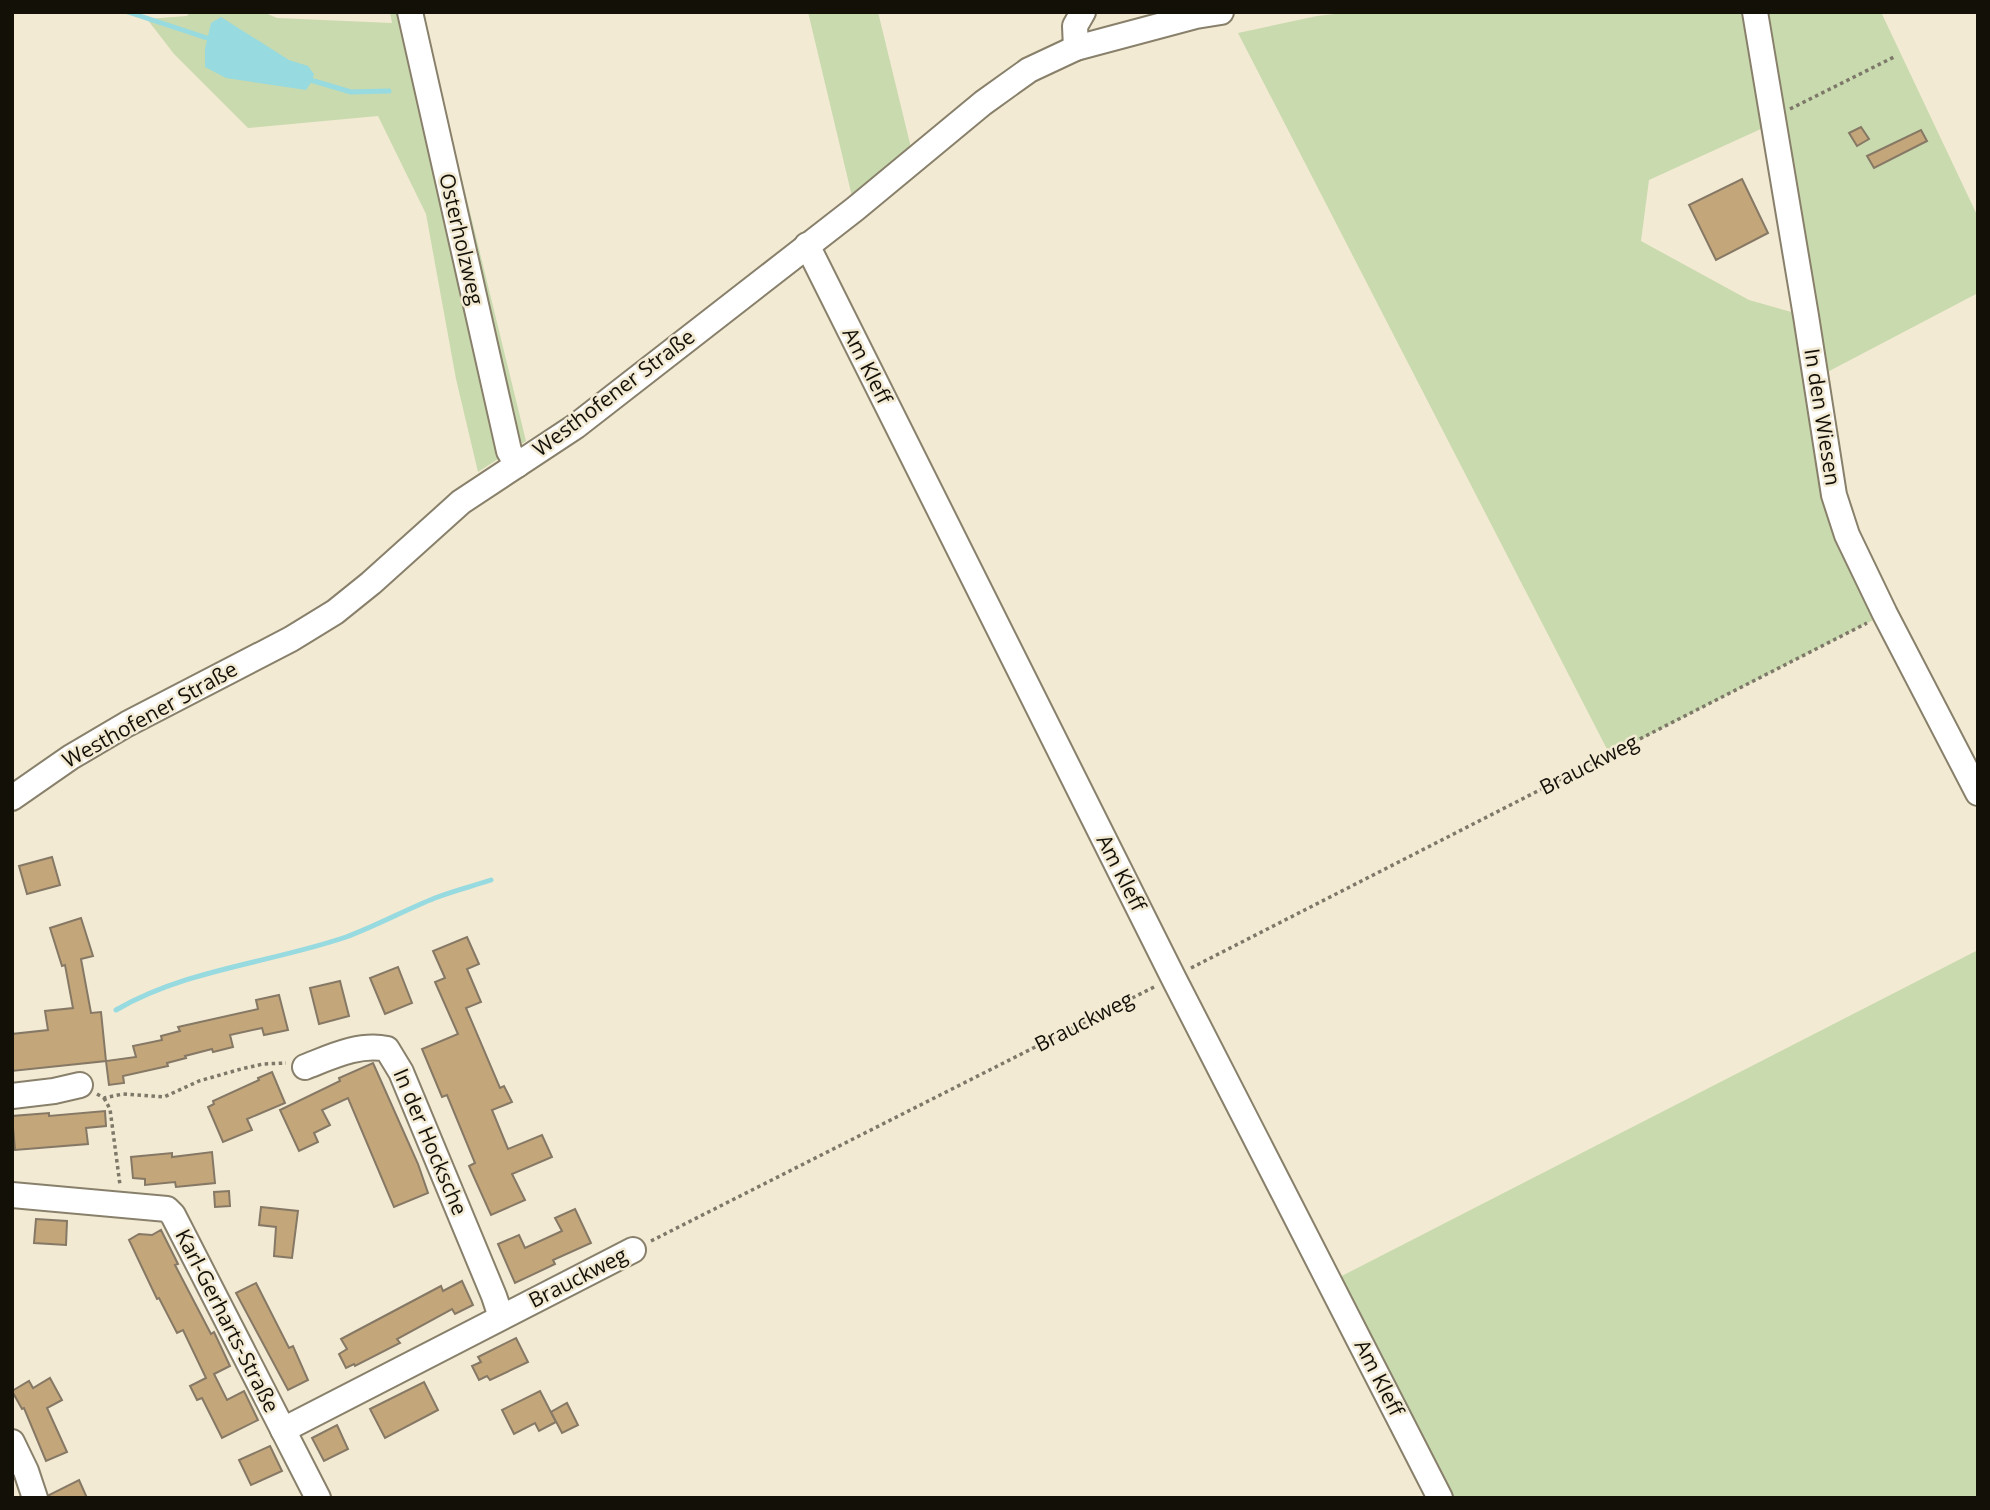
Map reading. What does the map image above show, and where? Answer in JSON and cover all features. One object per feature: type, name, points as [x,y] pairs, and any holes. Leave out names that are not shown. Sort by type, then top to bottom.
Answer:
[{"type":"street","name":"Osterholzweg","points":[[410,12],[509,451],[517,464]]},
{"type":"street","points":[[1076,48],[1075,26],[1083,12]]},
{"type":"street","name":"Westhofener Straße","points":[[12,798],[108,734],[292,639],[335,612],[453,509],[576,426],[855,209],[983,103],[1028,70],[1076,48],[1196,16],[1221,12]]},
{"type":"street","name":"In den Wiesen","points":[[1755,12],[1834,495],[1847,535],[1885,614],[1978,793]]},
{"type":"street","name":"Am Kleff","points":[[807,246],[1173,977],[1440,1498]]},
{"type":"street","name":"In der Hocksche","points":[[305,1067],[342,1052],[375,1046],[387,1049],[401,1072],[501,1317]]},
{"type":"street","points":[[12,1096],[80,1085]]},
{"type":"street","name":"Karl-Gerharts-Straße","points":[[12,1195],[167,1209],[173,1215],[318,1498]]},
{"type":"street","name":"Brauckweg","points":[[283,1430],[633,1250]]},
{"type":"street","points":[[12,1442],[35,1498]]},
{"type":"path","points":[[1773,118],[1894,57]]},
{"type":"path","name":"Brauckweg","points":[[633,1250],[1885,614]]},
{"type":"path","points":[[104,1098],[123,1094],[164,1097],[199,1082],[263,1064],[284,1063],[305,1067]]},
{"type":"path","points":[[80,1085],[104,1098],[110,1109],[122,1206]]},
{"type":"green space","points":[[190,12],[263,12],[277,18],[392,23],[390,12],[421,12],[526,441],[478,472],[456,379],[426,214],[378,116],[248,128],[174,54],[147,19],[187,16]]},
{"type":"green space","points":[[808,12],[878,12],[914,160],[855,209]]},
{"type":"green space","points":[[1352,12],[1881,12],[1978,217],[1978,293],[1816,378],[1834,495],[1885,614],[1610,755],[1238,33],[1317,16]],"holes":[[[1774,123],[1806,316],[1749,300],[1641,241],[1649,180]]]},
{"type":"green space","points":[[1978,950],[1978,1498],[1440,1498],[1330,1282]]},
{"type":"water","points":[[221,17],[289,60],[308,66],[314,74],[306,90],[226,78],[205,67],[205,49],[211,23]]},
{"type":"building","points":[[1861,127],[1869,139],[1857,146],[1849,133]]},
{"type":"building","points":[[1921,130],[1927,141],[1874,168],[1867,156]]},
{"type":"building","points":[[1742,179],[1768,233],[1716,260],[1689,205]]},
{"type":"building","points":[[52,857],[60,885],[27,894],[19,866]]},
{"type":"building","points":[[81,918],[93,956],[81,959],[91,1013],[101,1012],[106,1061],[12,1071],[12,1034],[48,1030],[45,1011],[73,1008],[65,965],[62,966],[50,928]]},
{"type":"building","points":[[467,937],[479,964],[467,969],[481,1002],[466,1008],[500,1088],[504,1086],[512,1102],[492,1110],[508,1149],[542,1135],[552,1157],[512,1174],[525,1200],[491,1215],[469,1166],[475,1163],[447,1095],[442,1097],[422,1049],[458,1034],[435,982],[445,978],[433,951]]},
{"type":"building","points":[[398,967],[412,1003],[385,1014],[370,978]]},
{"type":"building","points":[[340,981],[349,1016],[319,1024],[310,988]]},
{"type":"building","points":[[279,995],[288,1030],[264,1035],[262,1028],[230,1035],[233,1047],[185,1056],[186,1058],[167,1063],[168,1066],[123,1076],[124,1083],[109,1085],[106,1061],[136,1057],[133,1046],[162,1040],[161,1036],[180,1031],[178,1027],[258,1009],[256,1000]]},
{"type":"building","points":[[373,1063],[428,1193],[394,1207],[348,1098],[322,1110],[330,1125],[314,1133],[318,1142],[299,1151],[280,1110]]},
{"type":"building","points":[[272,1072],[285,1103],[247,1119],[252,1130],[223,1142],[208,1107],[214,1104],[213,1101]]},
{"type":"building","points":[[105,1111],[106,1126],[86,1128],[88,1144],[15,1150],[12,1116]]},
{"type":"building","points":[[212,1152],[215,1183],[176,1187],[175,1182],[145,1185],[145,1179],[133,1178],[131,1157],[172,1153],[172,1157]]},
{"type":"building","points":[[229,1191],[230,1206],[215,1207],[214,1192]]},
{"type":"building","points":[[261,1207],[298,1211],[292,1258],[274,1256],[276,1227],[259,1225]]},
{"type":"building","points":[[575,1209],[591,1243],[553,1260],[555,1264],[515,1283],[498,1244],[519,1235],[525,1248],[562,1231],[555,1218]]},
{"type":"building","points":[[36,1219],[67,1221],[66,1245],[34,1243]]},
{"type":"building","points":[[161,1230],[178,1264],[175,1265],[211,1334],[214,1332],[230,1366],[214,1374],[227,1400],[244,1391],[258,1420],[222,1438],[202,1398],[197,1400],[190,1386],[206,1378],[183,1330],[177,1333],[159,1298],[157,1299],[129,1240],[139,1234],[152,1235]]},
{"type":"building","points":[[462,1281],[473,1305],[455,1314],[452,1309],[397,1339],[400,1343],[346,1368],[339,1354],[347,1349],[341,1339],[441,1286],[443,1291]]},
{"type":"building","points":[[256,1283],[289,1348],[293,1346],[308,1380],[288,1390],[236,1293]]},
{"type":"building","points":[[516,1338],[528,1362],[490,1380],[487,1376],[479,1380],[472,1366],[481,1362],[478,1357]]},
{"type":"building","points":[[50,1378],[62,1400],[47,1408],[67,1452],[46,1461],[24,1408],[22,1409],[12,1391],[29,1381],[33,1388]]},
{"type":"building","points":[[424,1382],[438,1410],[385,1438],[370,1409]]},
{"type":"building","points":[[540,1391],[556,1422],[539,1431],[535,1423],[514,1434],[502,1410]]},
{"type":"building","points":[[567,1403],[578,1425],[562,1433],[551,1412]]},
{"type":"building","points":[[337,1425],[348,1449],[324,1461],[312,1438]]},
{"type":"building","points":[[270,1446],[282,1471],[251,1485],[239,1460]]},
{"type":"building","points":[[79,1480],[87,1498],[49,1498],[49,1495]]},
{"type":"waterway","points":[[128,12],[213,40]]},
{"type":"waterway","points":[[307,79],[351,92],[389,91]]},
{"type":"waterway","points":[[116,1010],[171,985],[346,937],[435,898],[491,880]]}]
